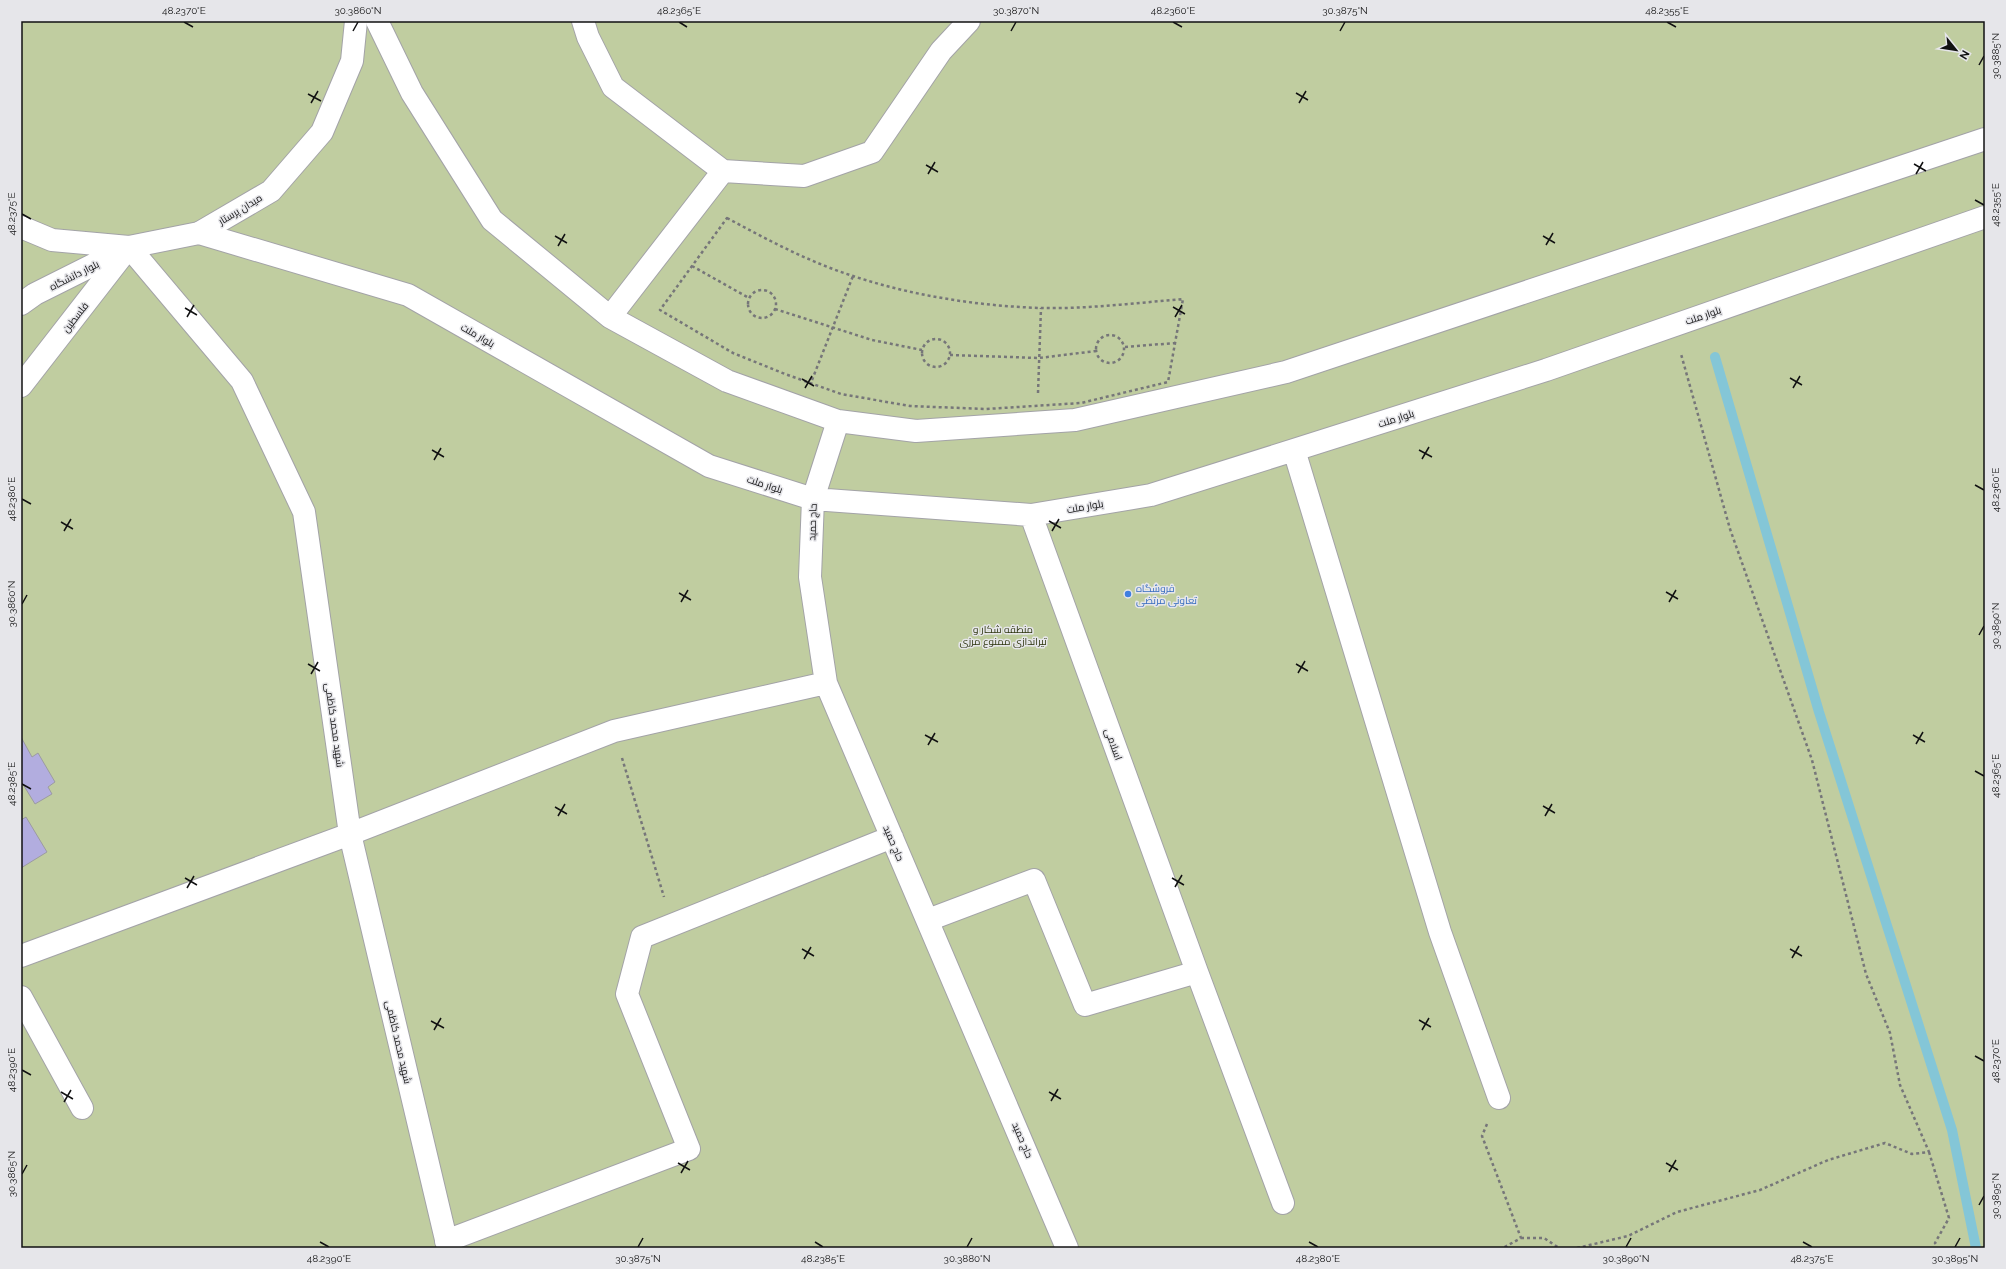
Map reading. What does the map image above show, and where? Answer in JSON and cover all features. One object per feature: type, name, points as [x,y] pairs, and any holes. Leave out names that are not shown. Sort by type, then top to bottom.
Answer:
[{"type":"street","name":"میدان پرستار","points":[[21,227],[52,240],[129,247],[199,233],[271,191],[322,132],[352,61],[356,21]]},
{"type":"street","points":[[377,21],[412,93],[492,220],[610,317],[728,381],[838,421],[916,431],[1038,414],[1075,420],[1286,372],[1985,139]]},
{"type":"street","points":[[583,21],[588,38],[612,87],[723,171],[804,176],[872,152],[941,51],[969,21]]},
{"type":"street","points":[[610,317],[723,171]]},
{"type":"street","name":"بلوار ملت","points":[[199,233],[408,295],[709,466],[813,499],[1031,515],[1151,495],[1546,370],[1985,216]]},
{"type":"street","name":"بلوار دانشگاه","points":[[21,304],[35,294],[129,247]]},
{"type":"street","name":"فلسطین","points":[[21,386],[129,247]]},
{"type":"street","name":"شهید محمد کاظمی","points":[[129,247],[242,381],[304,512],[350,834],[447,1245]]},
{"type":"street","name":"حاج حمید","points":[[838,421],[813,499],[810,577],[826,683],[1067,1248]]},
{"type":"street","points":[[1294,450],[1440,932],[1499,1098]]},
{"type":"street","name":"اسلامی","points":[[1031,515],[1197,972],[1283,1203]]},
{"type":"street","points":[[21,956],[350,834],[614,731],[826,683]]},
{"type":"street","points":[[447,1245],[689,1149],[627,994],[642,937],[892,837]]},
{"type":"street","points":[[928,920],[1034,880],[1084,1005],[1197,972]]},
{"type":"street","points":[[21,997],[82,1108]]},
{"type":"path","points":[[727,218],[794,253],[854,276],[921,293],[975,303],[1041,308],[1103,306],[1183,299],[1175,343],[1168,382],[1038,414],[910,406],[841,394],[811,383],[733,352],[660,310],[727,218]]},
{"type":"path","points":[[692,266],[749,298]]},
{"type":"path","points":[[811,383],[854,276]]},
{"type":"path","points":[[761,289],[768,290],[774,295],[777,302],[775,309],[770,315],[764,318],[756,317],[750,312],[748,305],[749,298],[754,292],[761,289]]},
{"type":"path","points":[[1038,414],[1041,308]]},
{"type":"path","points":[[775,309],[832,329],[872,340],[922,350]]},
{"type":"path","points":[[1673,325],[1730,529],[1812,760],[1866,974],[1890,1033],[1900,1085],[1928,1152],[1949,1218],[1935,1243],[1936,1248]]},
{"type":"path","points":[[1108,334],[1116,336],[1122,341],[1125,347],[1123,355],[1119,361],[1112,363],[1104,362],[1098,358],[1096,351],[1097,343],[1101,337],[1108,334]]},
{"type":"path","points":[[938,338],[945,341],[950,347],[950,355],[947,362],[941,366],[933,367],[927,364],[922,358],[922,350],[925,343],[931,339],[938,338]]},
{"type":"path","points":[[1125,347],[1175,343]]},
{"type":"path","points":[[950,355],[1039,358],[1096,351]]},
{"type":"path","points":[[614,731],[672,924]]},
{"type":"path","points":[[1499,1098],[1482,1136],[1521,1238]]},
{"type":"path","points":[[1577,1248],[1628,1236],[1677,1212],[1760,1190],[1828,1160],[1885,1143],[1912,1154],[1928,1152]]},
{"type":"path","points":[[1503,1248],[1521,1238],[1544,1238],[1558,1248]]},
{"type":"green space","name":"منطقه شکار و تیراندازی ممنوع مرزی","points":[[21,21],[1985,21],[1985,1248],[21,1248]]},
{"type":"building","points":[[21,737],[32,757],[38,753],[55,782],[48,787],[52,794],[35,804],[21,781]]},
{"type":"building","points":[[26,817],[47,852],[21,868],[21,820]]},
{"type":"waterway","points":[[1715,357],[1819,712],[1952,1130],[1976,1248]]},
{"type":"place","name":"فروشگاه تعاونی مرتضی","points":[[1128,594]]}]
